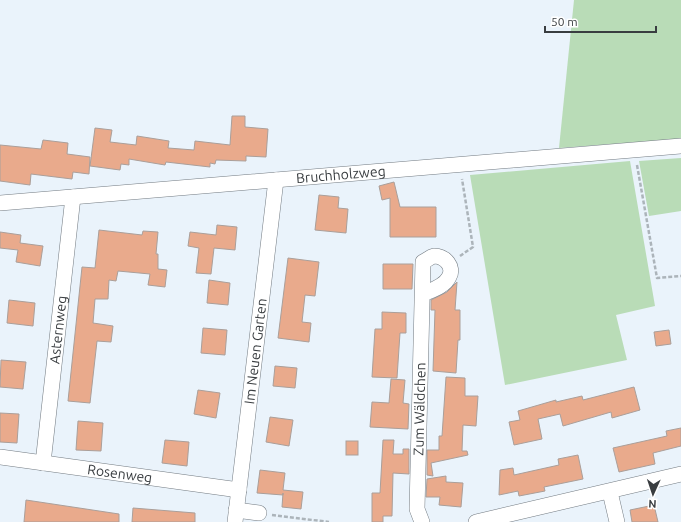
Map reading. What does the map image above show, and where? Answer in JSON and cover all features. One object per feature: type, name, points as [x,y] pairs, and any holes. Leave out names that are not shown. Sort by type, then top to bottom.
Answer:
[{"type":"street","name":"Bruchholzweg","points":[[0,203],[681,146]]},
{"type":"street","name":"Im Neuen Garten","points":[[236,516],[276,180]]},
{"type":"street","name":"Asternweg","points":[[43,463],[72,197]]},
{"type":"street","name":"Zum Wäldchen","points":[[422,522],[417,509],[424,262],[435,256],[444,258],[449,264]]},
{"type":"street","points":[[423,294],[443,284],[449,278],[451,271],[449,264]]},
{"type":"street","name":"Rosenweg","points":[[0,457],[239,490]]},
{"type":"street","points":[[476,522],[610,492],[681,474]]},
{"type":"street","points":[[610,492],[617,522]]},
{"type":"street","points":[[236,516],[259,513]]},
{"type":"path","points":[[634,150],[657,278],[681,276]]},
{"type":"path","points":[[449,264],[474,247],[459,165]]},
{"type":"path","points":[[259,513],[330,522]]},
{"type":"green space","points":[[574,0],[681,0],[681,139],[559,148]]},
{"type":"green space","points":[[681,158],[681,211],[649,216],[639,161]]},
{"type":"green space","points":[[630,161],[655,306],[616,315],[627,360],[505,385],[470,175]]},
{"type":"building","points":[[232,116],[245,116],[245,127],[268,129],[266,157],[246,156],[246,161],[216,160],[215,164],[210,163],[210,167],[166,162],[165,165],[129,159],[129,165],[121,164],[120,170],[90,166],[95,128],[112,130],[110,142],[136,145],[137,136],[169,141],[168,148],[194,150],[195,141],[230,145]]},
{"type":"building","points":[[43,140],[68,143],[67,154],[90,157],[89,174],[73,172],[72,179],[31,174],[30,185],[0,181],[0,145],[41,149]]},
{"type":"building","points":[[394,182],[400,207],[436,207],[436,237],[390,237],[390,198],[382,200],[379,186]]},
{"type":"building","points":[[319,195],[339,197],[338,208],[348,209],[346,233],[315,230]]},
{"type":"building","points":[[217,225],[237,227],[235,250],[214,248],[211,274],[196,273],[199,248],[188,246],[190,232],[216,235]]},
{"type":"building","points":[[99,230],[142,235],[143,231],[158,232],[156,254],[158,254],[158,269],[167,270],[165,287],[148,285],[150,274],[118,271],[116,281],[109,280],[108,299],[95,299],[93,323],[113,326],[111,342],[97,341],[90,403],[68,401],[82,267],[95,268]]},
{"type":"building","points":[[0,232],[21,235],[20,243],[43,246],[40,266],[16,262],[18,250],[0,248]]},
{"type":"building","points":[[288,258],[319,262],[315,296],[305,295],[302,322],[311,323],[309,342],[278,338]]},
{"type":"building","points":[[383,264],[413,264],[412,289],[383,289]]},
{"type":"building","points":[[209,280],[230,283],[228,305],[207,303]]},
{"type":"building","points":[[457,282],[455,310],[460,310],[460,340],[458,340],[456,373],[433,371],[435,310],[431,310],[431,300],[447,292]]},
{"type":"building","points":[[9,300],[35,303],[33,326],[7,323]]},
{"type":"building","points":[[382,312],[406,313],[406,333],[400,333],[397,378],[372,377],[375,329],[382,329]]},
{"type":"building","points":[[203,328],[227,330],[225,355],[201,353]]},
{"type":"building","points":[[669,330],[671,344],[656,346],[654,332]]},
{"type":"building","points":[[1,360],[26,362],[23,389],[0,387]]},
{"type":"building","points":[[275,366],[297,368],[295,388],[273,386]]},
{"type":"building","points":[[446,377],[465,378],[465,396],[478,396],[476,426],[463,425],[462,451],[467,451],[468,455],[431,463],[433,476],[427,475],[427,450],[439,450],[439,436],[442,436]]},
{"type":"building","points":[[391,379],[405,380],[403,403],[409,404],[408,429],[370,427],[372,402],[389,403]]},
{"type":"building","points":[[634,387],[640,410],[612,418],[611,412],[563,426],[560,414],[538,419],[542,439],[514,445],[509,422],[520,420],[518,411],[556,400],[556,402],[582,396],[583,400]]},
{"type":"building","points":[[198,390],[220,393],[216,418],[194,414]]},
{"type":"building","points":[[0,413],[19,414],[17,443],[0,442]]},
{"type":"building","points":[[270,417],[293,420],[289,446],[266,442]]},
{"type":"building","points":[[78,421],[103,423],[101,451],[76,450]]},
{"type":"building","points":[[681,428],[681,446],[653,453],[655,464],[619,472],[613,448],[667,436],[666,431]]},
{"type":"building","points":[[165,440],[189,442],[187,466],[162,463]]},
{"type":"building","points":[[383,440],[394,440],[393,454],[403,454],[403,449],[409,449],[409,474],[393,473],[392,516],[383,516],[383,522],[372,522],[372,493],[380,493]]},
{"type":"building","points":[[346,441],[358,441],[358,455],[346,455]]},
{"type":"building","points":[[578,455],[583,479],[544,487],[545,491],[519,496],[518,491],[499,495],[500,470],[513,468],[514,475],[559,465],[558,459]]},
{"type":"building","points":[[260,470],[285,473],[283,490],[303,492],[301,509],[282,507],[283,495],[257,493]]},
{"type":"building","points":[[446,476],[446,482],[463,483],[461,507],[439,505],[440,497],[426,497],[427,479]]},
{"type":"building","points":[[26,500],[119,514],[119,522],[24,522]]},
{"type":"building","points":[[654,505],[658,522],[632,522],[630,510]]},
{"type":"building","points":[[133,508],[195,513],[195,522],[132,522]]}]
